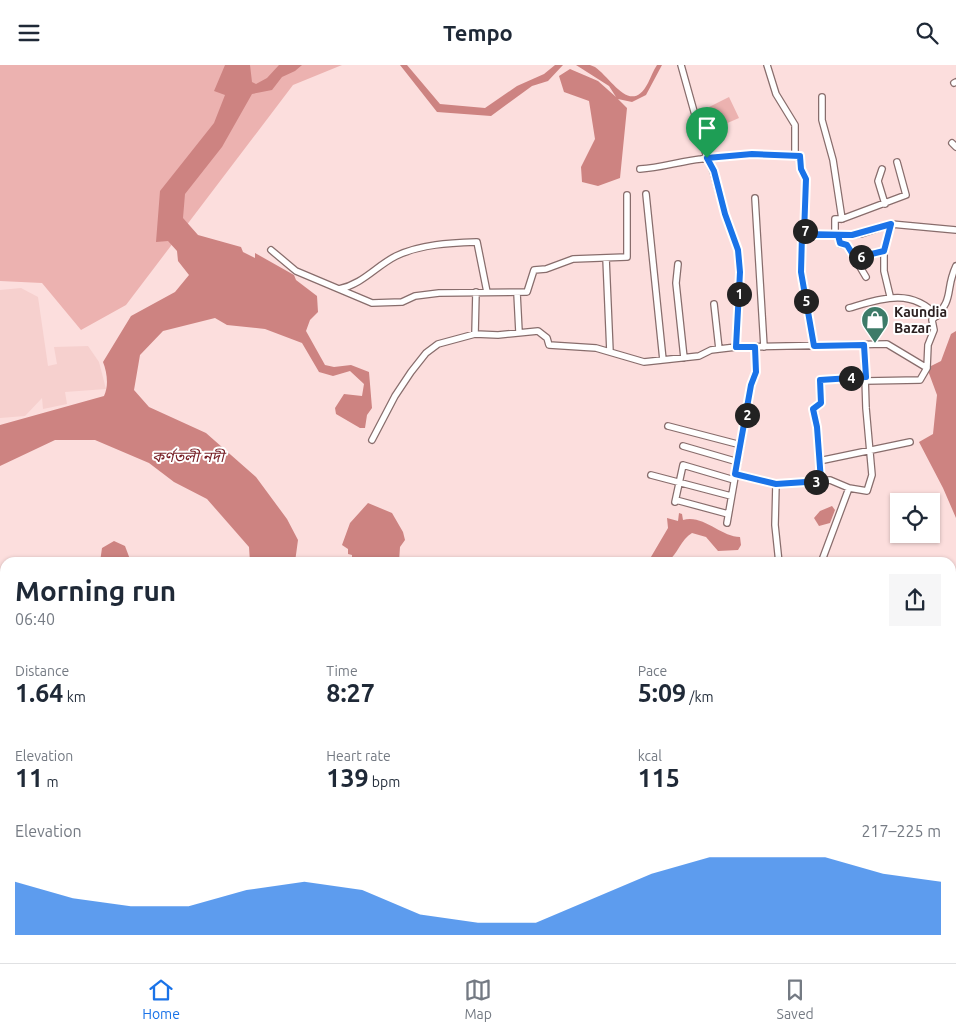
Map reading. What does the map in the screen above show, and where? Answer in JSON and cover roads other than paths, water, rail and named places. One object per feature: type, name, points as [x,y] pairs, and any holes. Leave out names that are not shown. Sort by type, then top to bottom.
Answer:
[{"type":"street","points":[[681,65],[707,158],[714,171],[725,214],[738,250],[740,272],[736,347]]},
{"type":"street","points":[[767,65],[776,94],[795,125],[795,156]]},
{"type":"street","points":[[822,97],[822,120],[833,160],[842,219]]},
{"type":"street","points":[[640,169],[707,158],[752,154],[800,156],[801,169],[806,179],[801,272],[814,346]]},
{"type":"street","points":[[866,277],[847,245],[840,243],[835,219],[842,219],[906,195],[897,161]]},
{"type":"street","points":[[882,169],[878,181],[885,204]]},
{"type":"street","points":[[646,194],[663,360]]},
{"type":"street","points":[[271,250],[296,271],[372,303],[402,302],[415,296],[439,293],[528,292],[534,270],[546,269],[573,259],[628,257],[627,195]]},
{"type":"street","points":[[755,198],[764,347]]},
{"type":"street","points":[[804,234],[861,234],[891,224],[914,228],[956,230]]},
{"type":"street","points":[[890,296],[884,271],[884,251],[891,224]]},
{"type":"street","points":[[340,289],[353,286],[394,257],[406,252],[446,243],[477,242],[487,292]]},
{"type":"street","points":[[855,258],[884,251]]},
{"type":"street","points":[[606,259],[610,353]]},
{"type":"street","points":[[678,263],[676,283],[684,358]]},
{"type":"street","points":[[821,481],[817,427],[813,409],[821,403],[820,380],[920,380],[926,368],[928,345],[934,330],[932,320],[946,308],[956,268]]},
{"type":"street","points":[[475,334],[476,292]]},
{"type":"street","points":[[517,293],[519,332]]},
{"type":"street","points":[[849,308],[890,296],[908,298],[929,308],[937,316]]},
{"type":"street","points":[[714,304],[720,349]]},
{"type":"street","points":[[372,440],[395,396],[426,353],[438,344],[475,334],[498,335],[538,331],[547,338],[549,345],[572,345],[644,362],[698,356],[711,350],[736,347],[887,344],[926,368]]},
{"type":"street","points":[[728,514],[675,501],[683,465],[776,484],[830,480],[849,488],[867,491],[872,475],[864,345]]},
{"type":"street","points":[[726,523],[751,385],[756,372],[755,347]]},
{"type":"street","points":[[668,426],[741,445]]},
{"type":"street","points":[[819,461],[910,442]]},
{"type":"street","points":[[683,446],[738,462]]},
{"type":"street","points":[[651,475],[732,496]]},
{"type":"street","points":[[776,484],[775,525],[778,557]]},
{"type":"street","points":[[823,557],[849,488]]},
{"type":"water","name":"কর্ণতলী নদী","points":[[225,65],[250,65],[252,82],[256,84],[267,78],[279,65],[302,65],[295,71],[282,77],[272,90],[252,94],[222,147],[185,194],[183,218],[198,235],[241,247],[243,252],[255,258],[255,253],[294,275],[296,280],[317,296],[318,312],[310,320],[306,331],[325,365],[334,367],[351,365],[369,372],[372,408],[367,415],[365,428],[360,428],[336,414],[335,408],[344,394],[362,396],[364,384],[350,371],[333,376],[319,372],[302,343],[265,329],[227,325],[215,318],[163,331],[140,355],[134,390],[149,407],[206,433],[256,477],[287,519],[298,540],[296,557],[250,557],[249,547],[207,499],[174,482],[149,463],[95,440],[55,440],[0,466],[0,425],[104,396],[107,388],[107,379],[103,362],[131,316],[175,292],[189,275],[178,261],[177,251],[168,241],[156,242],[160,191],[214,123],[225,95],[214,91]]},
{"type":"water","points":[[400,65],[407,65],[440,104],[485,108],[517,86],[544,74],[555,65],[563,65],[548,81],[532,86],[491,116],[437,112]]},
{"type":"water","points":[[576,65],[595,67],[622,92],[628,96],[635,96],[642,92],[657,65],[662,65],[646,95],[632,102],[618,99],[627,108],[620,178],[598,186],[582,182],[581,167],[595,139],[589,101],[564,92],[559,76],[570,69],[598,81],[616,97],[609,86]]},
{"type":"water","points":[[956,331],[956,518],[919,442],[933,434],[937,395],[927,368],[941,361],[951,334]]},
{"type":"water","points":[[368,503],[392,513],[403,532],[405,540],[400,547],[399,557],[352,557],[352,555],[348,554],[348,549],[342,545],[350,523]]},
{"type":"water","points":[[832,506],[835,510],[830,523],[819,526],[814,518],[820,511]]},
{"type":"water","points":[[679,513],[682,514],[683,520],[698,520],[733,536],[740,537],[741,545],[738,550],[718,551],[706,537],[692,533],[685,539],[672,557],[651,557],[668,528],[667,518],[678,521]]},
{"type":"water","points":[[114,541],[125,546],[129,557],[101,557],[102,548]]},
{"type":"place","name":"Kaundia Bazar","points":[[875,344]]}]
